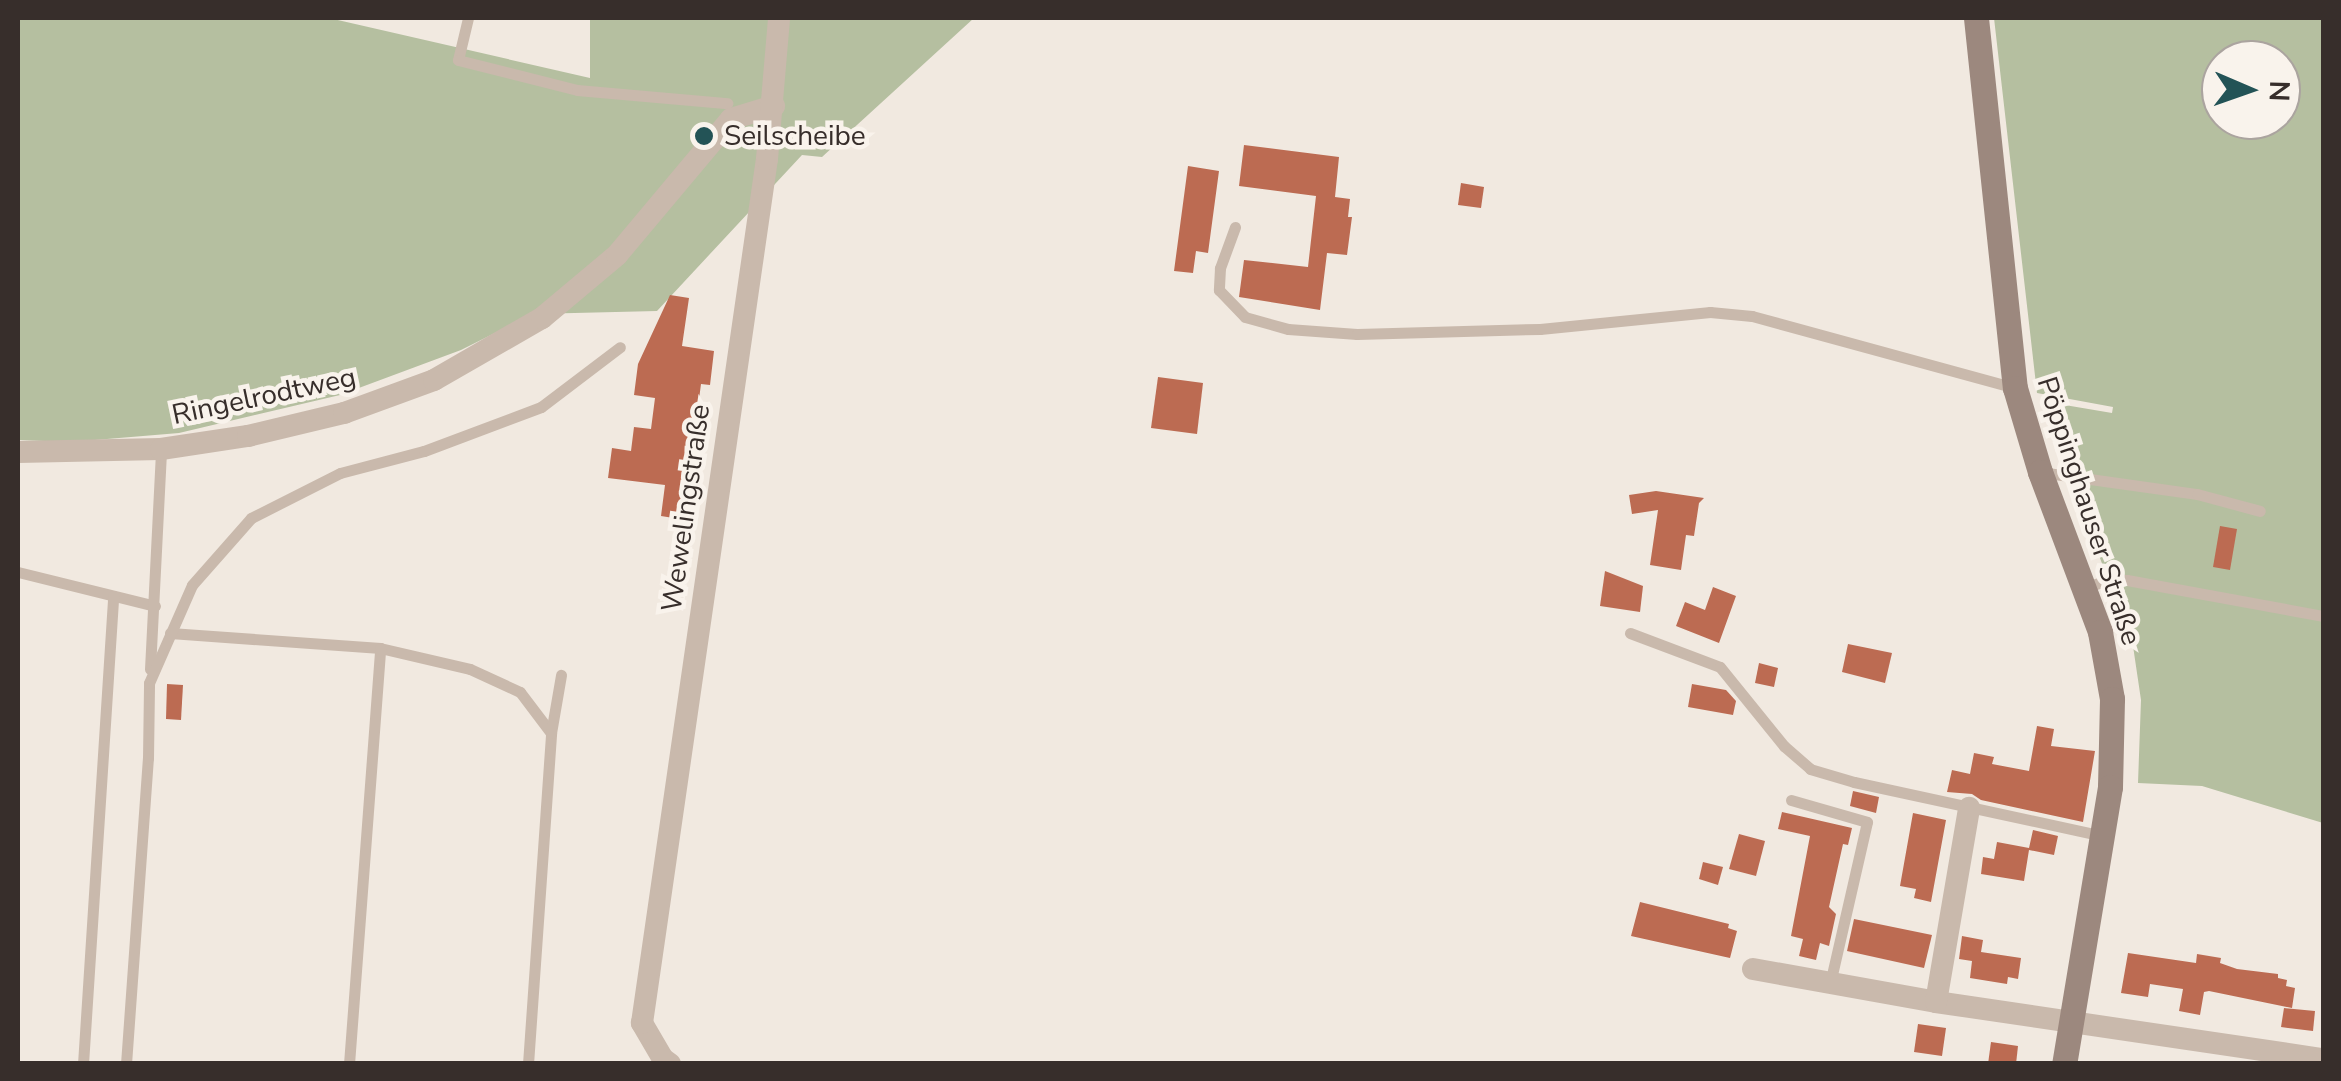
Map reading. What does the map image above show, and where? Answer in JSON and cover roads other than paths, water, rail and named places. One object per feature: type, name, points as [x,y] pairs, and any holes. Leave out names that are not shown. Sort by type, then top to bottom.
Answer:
[{"type":"main road","name":"Pöppinghauser Straße","points":[[1976,18],[2014,388],[2040,472],[2100,632],[2112,699],[2110,787],[2064,1064]]},
{"type":"main road","name":"Pöppinghauser Straße","points":[[2048,1064],[2068,1022]]},
{"type":"street","name":"Wewelingstraße","points":[[670,1064],[648,1038],[642,1023],[774,106],[779,18]]},
{"type":"street","name":"Ringelrodtweg","points":[[18,452],[161,449],[248,436],[344,413],[434,380],[542,318],[616,255],[731,119],[774,106]]},
{"type":"street","points":[[1936,1002],[1970,808]]},
{"type":"street","points":[[1754,969],[1936,1002],[2324,1059]]},
{"type":"lane","points":[[468,18],[458,60],[577,90],[727,103]]},
{"type":"lane","points":[[1235,228],[1220,268],[1219,290],[1245,317],[1288,329],[1394,333],[1540,328],[1710,312],[1752,316],[2014,388]]},
{"type":"lane","points":[[148,683],[192,585],[251,518],[340,473],[424,450],[541,407],[620,348]]},
{"type":"lane","points":[[126,1064],[148,758],[148,683],[161,449]]},
{"type":"lane","points":[[2040,472],[2198,494],[2260,511]]},
{"type":"lane","points":[[18,572],[155,606]]},
{"type":"lane","points":[[2084,588],[2107,580],[2126,580],[2324,616]]},
{"type":"lane","points":[[83,1064],[114,596]]},
{"type":"lane","points":[[170,632],[380,648],[470,669],[505,683],[536,709],[551,733]]},
{"type":"lane","points":[[1630,633],[1720,667],[1784,746],[1810,769],[2100,835]]},
{"type":"lane","points":[[349,1064],[380,648]]},
{"type":"lane","points":[[528,1064],[551,733],[561,674]]},
{"type":"lane","points":[[1791,800],[1867,822],[1830,983]]},
{"type":"place","name":"Seilscheibe","points":[[704,136]]}]
